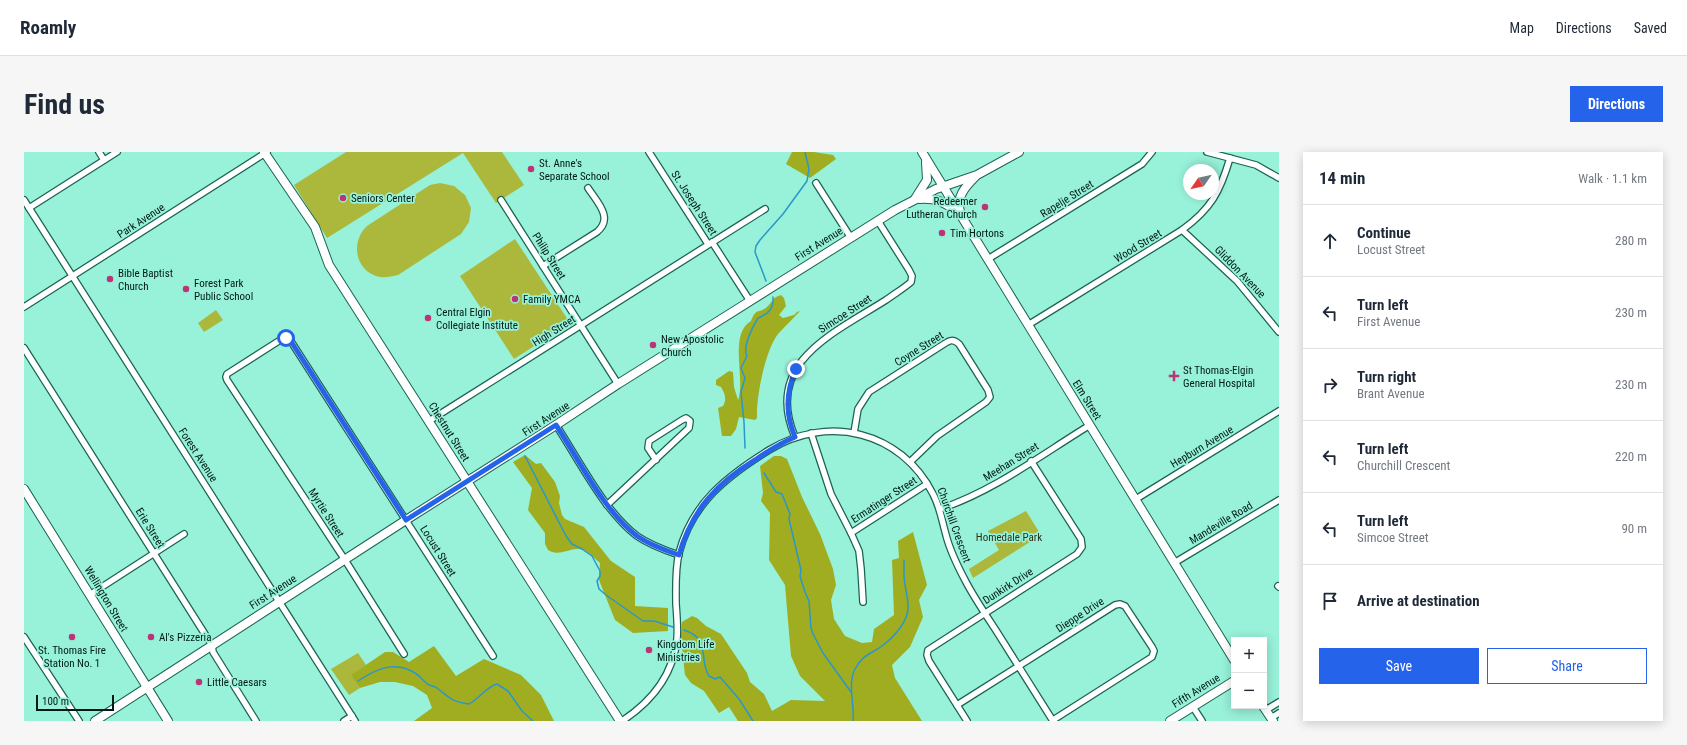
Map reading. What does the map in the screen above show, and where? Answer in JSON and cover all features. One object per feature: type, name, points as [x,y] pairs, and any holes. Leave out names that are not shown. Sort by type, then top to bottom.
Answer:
[{"type":"main road","name":"Chestnut Street","points":[[266,152],[315,227],[329,265],[430,420],[621,721]]},
{"type":"main road","name":"First Avenue","points":[[94,721],[279,601],[468,482],[618,384],[878,221],[943,186],[978,175],[1019,152]]},
{"type":"main road","points":[[915,200],[928,180],[924,155]]},
{"type":"main road","name":"Elm Street","points":[[924,155],[1231,655]]},
{"type":"main road","points":[[961,215],[959,203],[962,192],[978,175]]},
{"type":"main road","points":[[915,200],[940,200],[961,215]]},
{"type":"main road","name":"Wellington Street","points":[[24,489],[91,594],[168,721]]},
{"type":"main road","name":"Fifth Avenue","points":[[1170,721],[1231,682]]},
{"type":"main road","points":[[1266,709],[1272,720]]},
{"type":"street","points":[[99,152],[104,160]]},
{"type":"street","points":[[29,208],[117,152]]},
{"type":"street","name":"Park Avenue","points":[[24,307],[266,152]]},
{"type":"street","name":"St. Joseph Street","points":[[649,152],[750,301]]},
{"type":"street","name":"Rapelje Street","points":[[988,259],[1142,164],[1152,152]]},
{"type":"street","points":[[1207,152],[1256,165],[1279,178]]},
{"type":"street","name":"Wood Street","points":[[1028,325],[1182,230],[1201,215],[1216,195],[1223,181],[1230,158]]},
{"type":"street","points":[[816,183],[851,238]]},
{"type":"street","points":[[543,266],[597,232],[604,225],[604,211],[588,188]]},
{"type":"street","name":"Forest Avenue","points":[[24,200],[353,718]]},
{"type":"street","name":"Philip Street","points":[[501,200],[618,384]]},
{"type":"street","name":"High Street","points":[[430,420],[765,209]]},
{"type":"street","name":"Simcoe Street","points":[[795,437],[788,416],[788,396],[791,380],[801,361],[816,344],[911,282],[912,276],[909,270],[878,221]]},
{"type":"street","name":"Gliddon Avenue","points":[[1182,230],[1237,281],[1279,332]]},
{"type":"street","name":"Locust Street","points":[[229,383],[226,377],[227,374],[282,338],[286,338],[292,343],[493,656]]},
{"type":"street","name":"Coyne Street","points":[[854,433],[858,409],[869,392],[944,344],[951,340],[955,341],[959,344],[987,388],[990,397],[986,402],[937,436],[910,462]]},
{"type":"street","name":"Erie Street","points":[[24,348],[212,644],[213,652],[256,721]]},
{"type":"street","name":"Myrtie Street","points":[[229,383],[345,560],[404,654]]},
{"type":"street","name":"Hepburn Avenue","points":[[1136,499],[1279,411]]},
{"type":"street","points":[[608,506],[656,460],[689,428],[690,421],[686,418],[682,420],[649,442],[648,448],[656,460]]},
{"type":"street","points":[[556,425],[615,516],[638,536],[665,551],[679,555]]},
{"type":"street","name":"Meehan Street","points":[[940,509],[972,497],[1090,425]]},
{"type":"street","name":"Churchill Crescent","points":[[621,721],[638,711],[651,698],[661,684],[670,667],[677,640],[676,580],[679,555],[684,538],[693,519],[716,489],[740,469],[779,444],[795,437],[825,431],[854,433],[882,442],[910,462],[927,484],[940,509],[946,537],[955,561],[967,584],[1053,721]]},
{"type":"street","points":[[812,434],[831,494],[852,533],[860,560],[863,602]]},
{"type":"street","name":"Dunkirk Drive","points":[[967,721],[929,661],[927,653],[931,647],[1078,554],[1082,547],[1081,539],[1031,462]]},
{"type":"street","name":"Ermatinger Street","points":[[852,533],[927,484]]},
{"type":"street","name":"Mandeville Road","points":[[1174,563],[1279,500]]},
{"type":"street","points":[[91,594],[184,534]]},
{"type":"street","name":"Dieppe Drive","points":[[958,705],[1118,604],[1123,604],[1152,647],[1154,654],[1150,659],[1053,721]]},
{"type":"street","points":[[24,636],[79,721]]},
{"type":"street","points":[[1267,707],[1279,702]]},
{"type":"street","points":[[1192,707],[1202,721]]},
{"type":"street","points":[[1272,720],[1279,713]]},
{"type":"street","points":[[344,721],[353,718]]},
{"type":"green space","points":[[346,152],[502,152],[524,185],[496,203],[463,153],[327,238],[294,185]]},
{"type":"green space","points":[[792,152],[814,152],[833,155],[836,159],[810,178],[786,164]]},
{"type":"green space","points":[[440,183],[454,186],[465,195],[471,208],[469,222],[461,234],[398,275],[380,277],[365,269],[360,263],[357,248],[358,240],[367,226],[430,185]]},
{"type":"green space","name":"Family YMCA","points":[[515,239],[570,323],[514,359],[460,276]]},
{"type":"green space","points":[[781,295],[784,298],[786,306],[779,315],[783,318],[794,315],[800,311],[778,334],[769,351],[762,374],[758,398],[757,418],[755,420],[739,417],[736,429],[731,436],[722,436],[718,408],[723,406],[725,396],[721,387],[716,385],[716,380],[729,371],[733,372],[734,387],[738,400],[740,391],[740,336],[756,312],[767,307],[774,298]]},
{"type":"green space","points":[[216,310],[223,320],[204,332],[198,323]]},
{"type":"green space","points":[[525,455],[536,464],[541,463],[555,482],[560,496],[559,503],[562,515],[565,519],[584,527],[611,561],[635,577],[635,606],[668,608],[668,631],[633,633],[615,620],[599,580],[600,563],[588,552],[582,549],[556,553],[548,550],[545,544],[545,533],[528,510],[532,488],[513,462]]},
{"type":"green space","points":[[774,456],[781,456],[787,459],[802,497],[820,534],[833,569],[836,585],[831,600],[834,619],[845,636],[862,643],[872,642],[874,629],[894,615],[892,560],[899,558],[898,541],[913,532],[927,585],[919,600],[923,617],[910,647],[892,665],[895,678],[922,721],[738,721],[729,707],[719,713],[704,691],[691,683],[685,675],[681,639],[682,622],[692,616],[721,634],[747,673],[750,682],[764,694],[772,711],[791,700],[825,701],[800,676],[791,656],[785,585],[769,560],[770,513],[761,501],[763,493],[760,466]]},
{"type":"green space","name":"Homedale Park","points":[[1026,511],[1041,535],[973,578],[969,569],[999,550],[988,531]]},
{"type":"green space","points":[[434,646],[456,676],[484,659],[521,675],[541,695],[554,721],[414,721],[432,708],[427,695],[413,686],[395,682],[380,682],[360,688],[351,675],[385,652],[393,652],[409,662]]},
{"type":"green space","points":[[358,653],[366,665],[352,675],[360,688],[349,695],[331,669]]},
{"type":"waterway","points":[[766,281],[755,252],[756,246],[783,214],[807,181],[809,169],[805,152]]},
{"type":"waterway","points":[[745,448],[741,392],[745,378],[741,368],[747,356],[746,347],[751,331],[758,318],[765,315],[770,310],[773,297]]},
{"type":"waterway","points":[[525,456],[566,536],[572,544],[592,556],[600,571],[600,576],[597,581],[599,589],[643,621],[654,621],[673,627]]},
{"type":"waterway","points":[[764,473],[776,492],[782,494],[790,514],[789,519],[801,570],[800,576],[809,601],[811,628],[813,634],[823,653],[851,692]]},
{"type":"waterway","points":[[853,721],[851,688],[855,669],[864,658],[891,638],[900,628],[908,612],[904,579],[904,560]]},
{"type":"waterway","points":[[684,630],[693,634],[701,644],[704,663],[709,676],[715,679],[720,677],[739,699],[753,721]]},
{"type":"waterway","points":[[358,681],[379,670],[400,667],[415,673],[427,684],[434,686],[452,699],[469,704],[493,685],[497,684],[508,691],[522,711],[533,721]]},
{"type":"place","name":"St. Anne's Separate School","points":[[531,169]]},
{"type":"place","name":"Seniors Center","points":[[343,198]]},
{"type":"place","name":"Redeemer Lutheran Church","points":[[985,207]]},
{"type":"place","name":"Tim Hortons","points":[[942,233]]},
{"type":"place","name":"Bible Baptist Church","points":[[110,279]]},
{"type":"place","name":"Forest Park Public School","points":[[186,289]]},
{"type":"place","name":"Family YMCA","points":[[515,299]]},
{"type":"place","name":"Central Elgin Collegiate Institute","points":[[428,318]]},
{"type":"place","name":"New Apostolic Church","points":[[653,345]]},
{"type":"place","name":"St Thomas-Elgin General Hospital","points":[[1174,376]]},
{"type":"place","name":"St. Thomas Fire Station No. 1","points":[[72,637]]},
{"type":"place","name":"Al's Pizzeria","points":[[151,637]]},
{"type":"place","name":"Kingdom Life Ministries","points":[[649,650]]},
{"type":"place","name":"Little Caesars","points":[[199,682]]},
{"type":"route","points":[[286,338],[292,343],[406,520],[556,425],[615,516],[638,536],[665,551],[679,555],[684,538],[693,519],[720,484],[735,472],[779,444],[795,437],[788,416],[787,402],[789,386],[796,369]]}]
